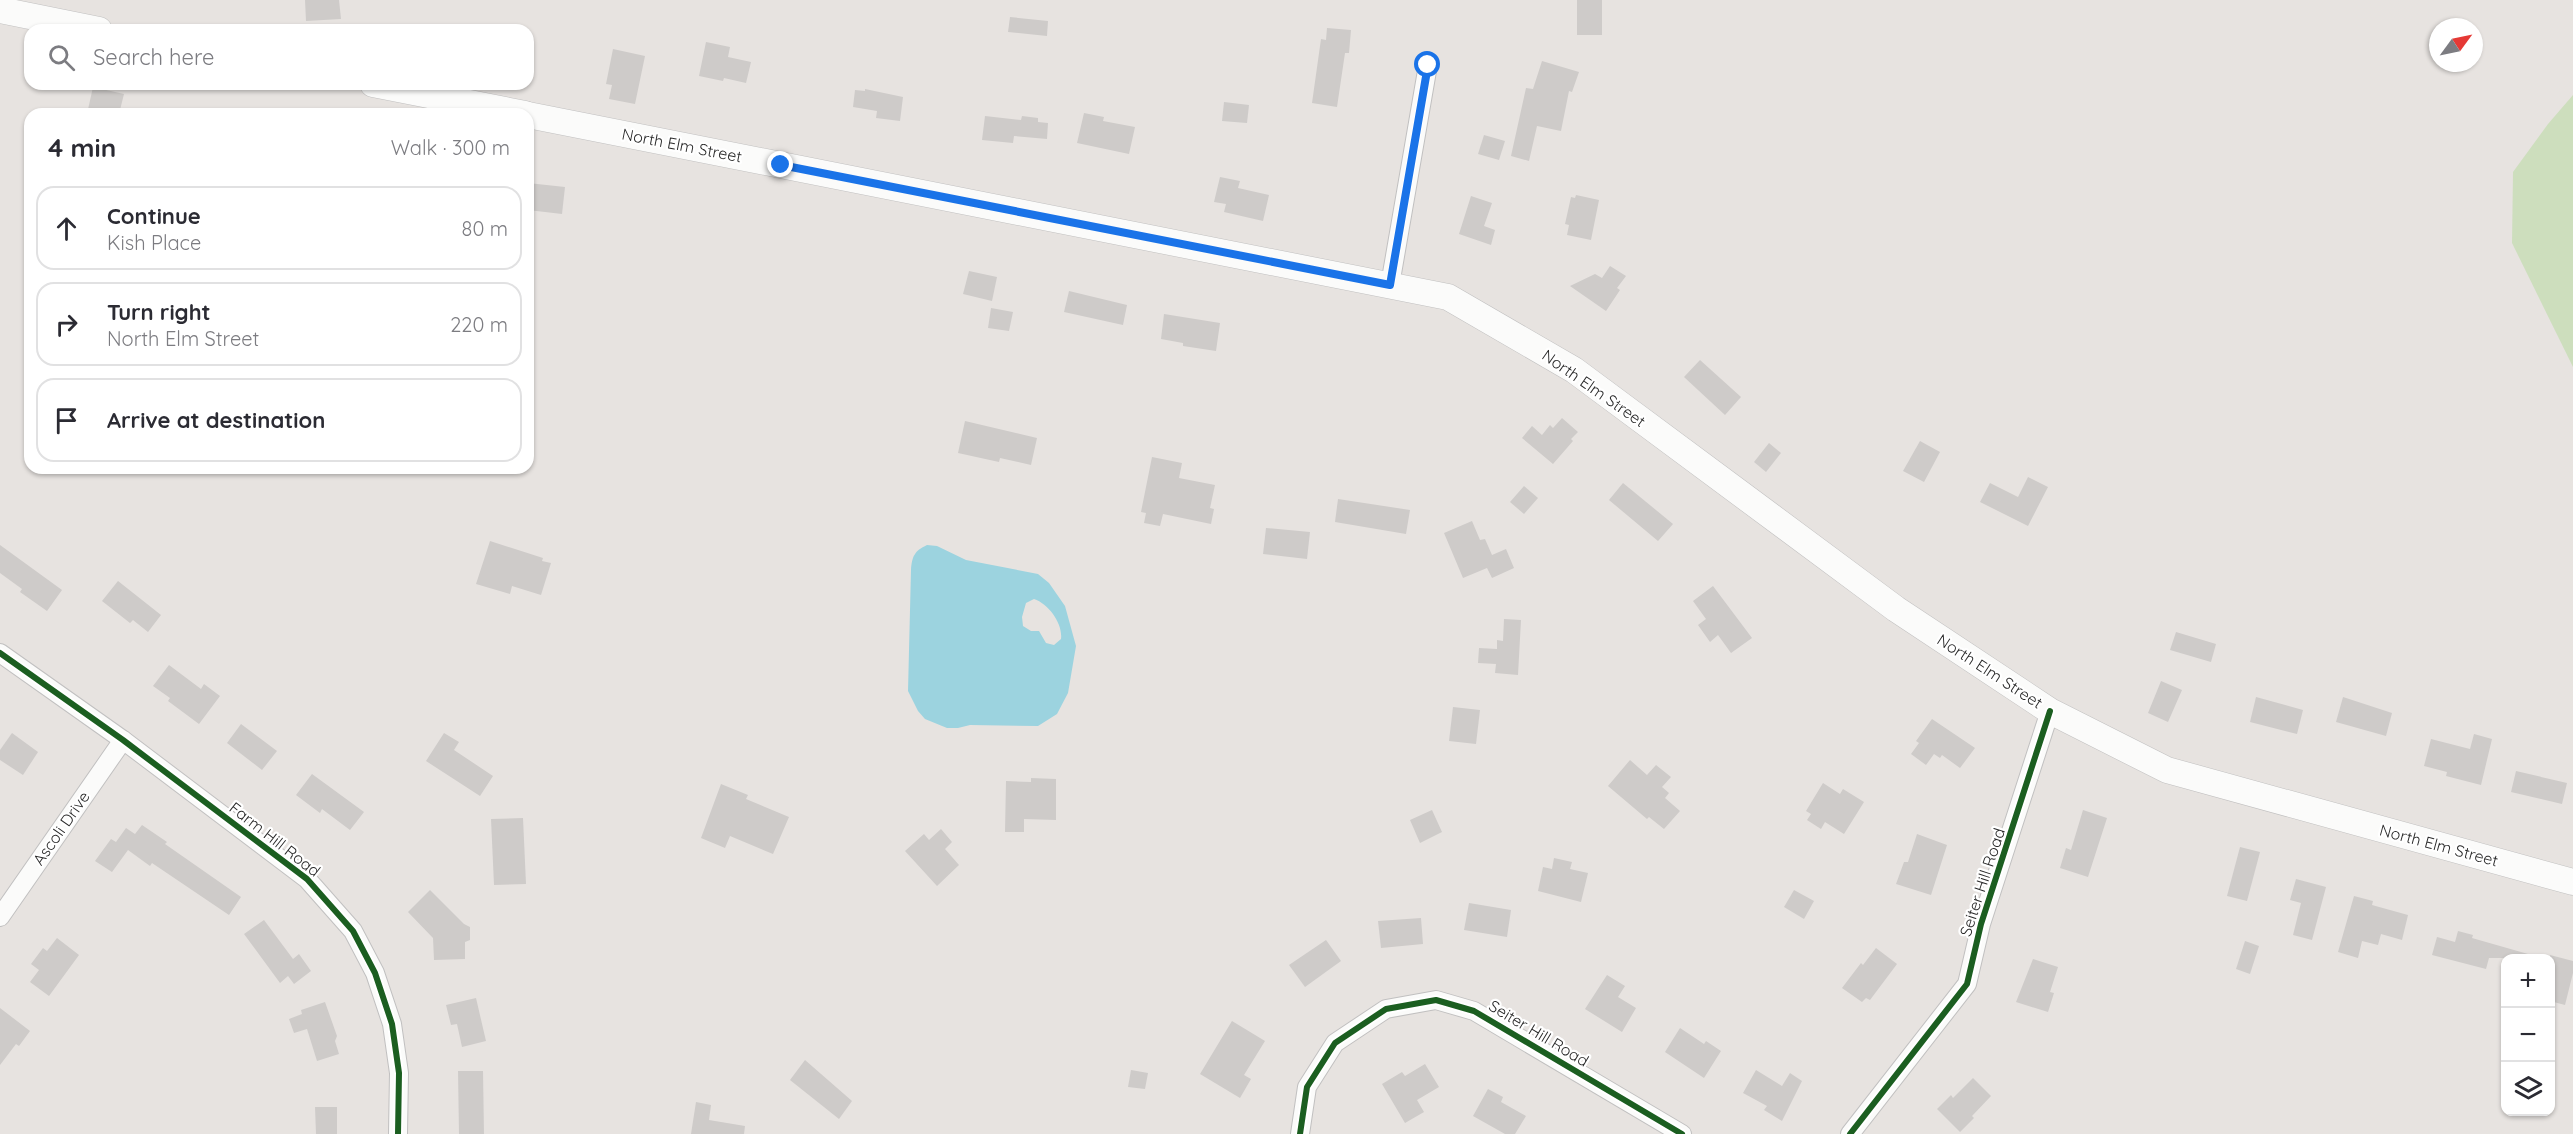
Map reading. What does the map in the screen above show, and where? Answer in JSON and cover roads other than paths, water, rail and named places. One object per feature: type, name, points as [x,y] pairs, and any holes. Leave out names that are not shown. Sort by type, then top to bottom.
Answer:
[{"type":"main road","points":[[0,10],[69,24]]},
{"type":"main road","name":"North Elm Street","points":[[404,90],[495,108]]},
{"type":"main road","name":"North Elm Street","points":[[534,116],[1448,297],[1574,370],[1896,609],[2050,711],[2167,770],[2573,882]]},
{"type":"street","points":[[1390,285],[1428,65]]},
{"type":"street","name":"Farm Hill Road","points":[[0,653],[123,740],[307,879],[352,930],[375,973],[392,1024],[399,1073],[398,1134]]},
{"type":"street","name":"Seiter Hill Road","points":[[1850,1134],[1967,984],[1981,924],[2050,711]]},
{"type":"street","name":"Ascoli Drive","points":[[0,916],[123,740]]},
{"type":"street","name":"Seiter Hill Road","points":[[1300,1134],[1307,1087],[1335,1043],[1386,1009],[1436,999],[1474,1011],[1682,1134]]},
{"type":"water","points":[[927,545],[937,546],[966,560],[1038,574],[1049,583],[1065,606],[1076,646],[1068,693],[1057,714],[1038,726],[970,725],[947,728],[925,719],[918,711],[908,691],[911,570],[915,555]],"holes":[[[1034,599],[1050,610],[1060,627],[1061,639],[1054,645],[1046,643],[1039,631],[1031,631],[1023,626],[1022,617],[1026,603]]]}]
